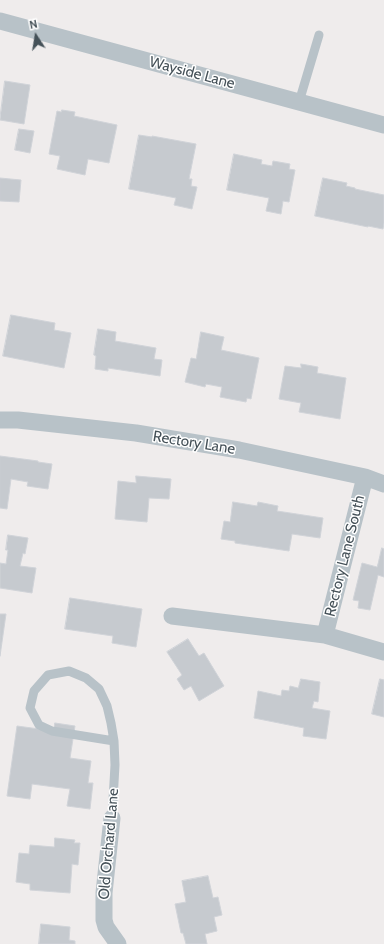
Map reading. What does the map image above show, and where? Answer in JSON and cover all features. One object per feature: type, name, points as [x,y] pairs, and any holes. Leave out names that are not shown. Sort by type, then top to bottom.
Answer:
[{"type":"street","name":"Wayside Lane","points":[[0,21],[384,125]]},
{"type":"street","name":"Rectory Lane","points":[[0,420],[18,420],[136,433],[238,450],[365,477],[384,484]]},
{"type":"street","name":"Rectory Lane South","points":[[325,636],[365,477]]},
{"type":"street","name":"Rectory Lane South","points":[[172,616],[325,636],[384,652]]},
{"type":"street","name":"Old Orchard Lane","points":[[112,818],[104,893],[104,920],[106,927],[118,944]]},
{"type":"lane","points":[[299,102],[319,36]]},
{"type":"lane","name":"Old Orchard Lane","points":[[112,818],[115,765],[114,741],[107,706],[99,689],[86,678],[69,671],[48,675],[34,691],[30,708],[39,725],[52,731],[114,741]]},
{"type":"building","points":[[5,81],[30,85],[24,124],[0,120]]},
{"type":"building","points":[[62,110],[75,112],[74,116],[117,125],[109,163],[88,159],[85,175],[57,169],[60,156],[49,154],[57,111],[61,112]]},
{"type":"building","points":[[19,129],[34,131],[30,153],[15,150]]},
{"type":"building","points":[[139,135],[196,144],[189,179],[192,179],[191,186],[197,187],[192,209],[174,205],[176,198],[129,189]]},
{"type":"building","points":[[234,154],[262,160],[261,164],[272,166],[273,161],[290,164],[289,169],[295,170],[289,202],[283,201],[281,214],[266,211],[269,198],[227,190]]},
{"type":"building","points":[[0,178],[21,180],[19,202],[0,201]]},
{"type":"building","points":[[323,178],[347,183],[346,186],[355,189],[384,195],[383,229],[315,216]]},
{"type":"building","points":[[11,315],[55,323],[54,330],[71,333],[64,368],[3,356]]},
{"type":"building","points":[[98,329],[116,332],[115,341],[156,348],[154,359],[162,360],[160,376],[108,368],[108,371],[95,369],[96,356],[94,355]]},
{"type":"building","points":[[201,332],[224,337],[221,350],[259,358],[251,399],[247,398],[246,402],[220,397],[222,387],[206,384],[205,387],[185,382],[191,358],[196,359]]},
{"type":"building","points":[[301,364],[318,367],[317,373],[346,378],[340,419],[299,412],[301,403],[279,399],[285,366],[301,368]]},
{"type":"building","points":[[0,456],[52,464],[48,489],[27,486],[28,482],[11,479],[7,509],[0,508]]},
{"type":"building","points":[[136,476],[171,479],[169,499],[149,498],[147,522],[115,519],[118,481],[136,483]]},
{"type":"building","points":[[233,502],[257,506],[258,502],[278,506],[277,511],[323,518],[320,538],[292,534],[289,551],[235,543],[235,541],[221,539],[224,521],[230,522]]},
{"type":"building","points":[[8,535],[28,538],[25,554],[23,553],[20,566],[36,568],[32,593],[0,588],[0,563],[6,564]]},
{"type":"building","points":[[382,548],[384,549],[384,577],[378,575],[370,610],[358,608],[359,601],[353,600],[362,563],[377,567]]},
{"type":"building","points":[[70,598],[142,609],[136,647],[112,643],[113,636],[65,629]]},
{"type":"building","points":[[0,614],[6,614],[0,656]]},
{"type":"building","points":[[188,639],[199,656],[204,653],[224,686],[199,701],[191,686],[184,690],[177,679],[182,675],[167,652]]},
{"type":"building","points":[[301,679],[320,682],[318,702],[314,701],[312,708],[330,711],[326,739],[303,736],[304,728],[254,718],[258,691],[281,696],[282,690],[289,691],[290,686],[298,688]]},
{"type":"building","points":[[380,679],[384,680],[384,717],[372,714]]},
{"type":"building","points":[[55,723],[75,726],[70,758],[91,761],[88,783],[93,783],[90,809],[67,806],[70,789],[32,784],[30,799],[7,796],[17,726],[54,731]]},
{"type":"building","points":[[55,838],[75,840],[74,843],[80,843],[78,865],[72,864],[70,893],[30,890],[30,884],[16,882],[19,853],[29,854],[30,845],[54,847]]},
{"type":"building","points":[[208,876],[213,898],[218,897],[222,915],[214,917],[217,931],[205,934],[207,944],[186,944],[183,933],[181,933],[175,904],[186,902],[182,881]]},
{"type":"building","points":[[41,924],[70,927],[69,940],[75,941],[75,944],[39,944]]}]
